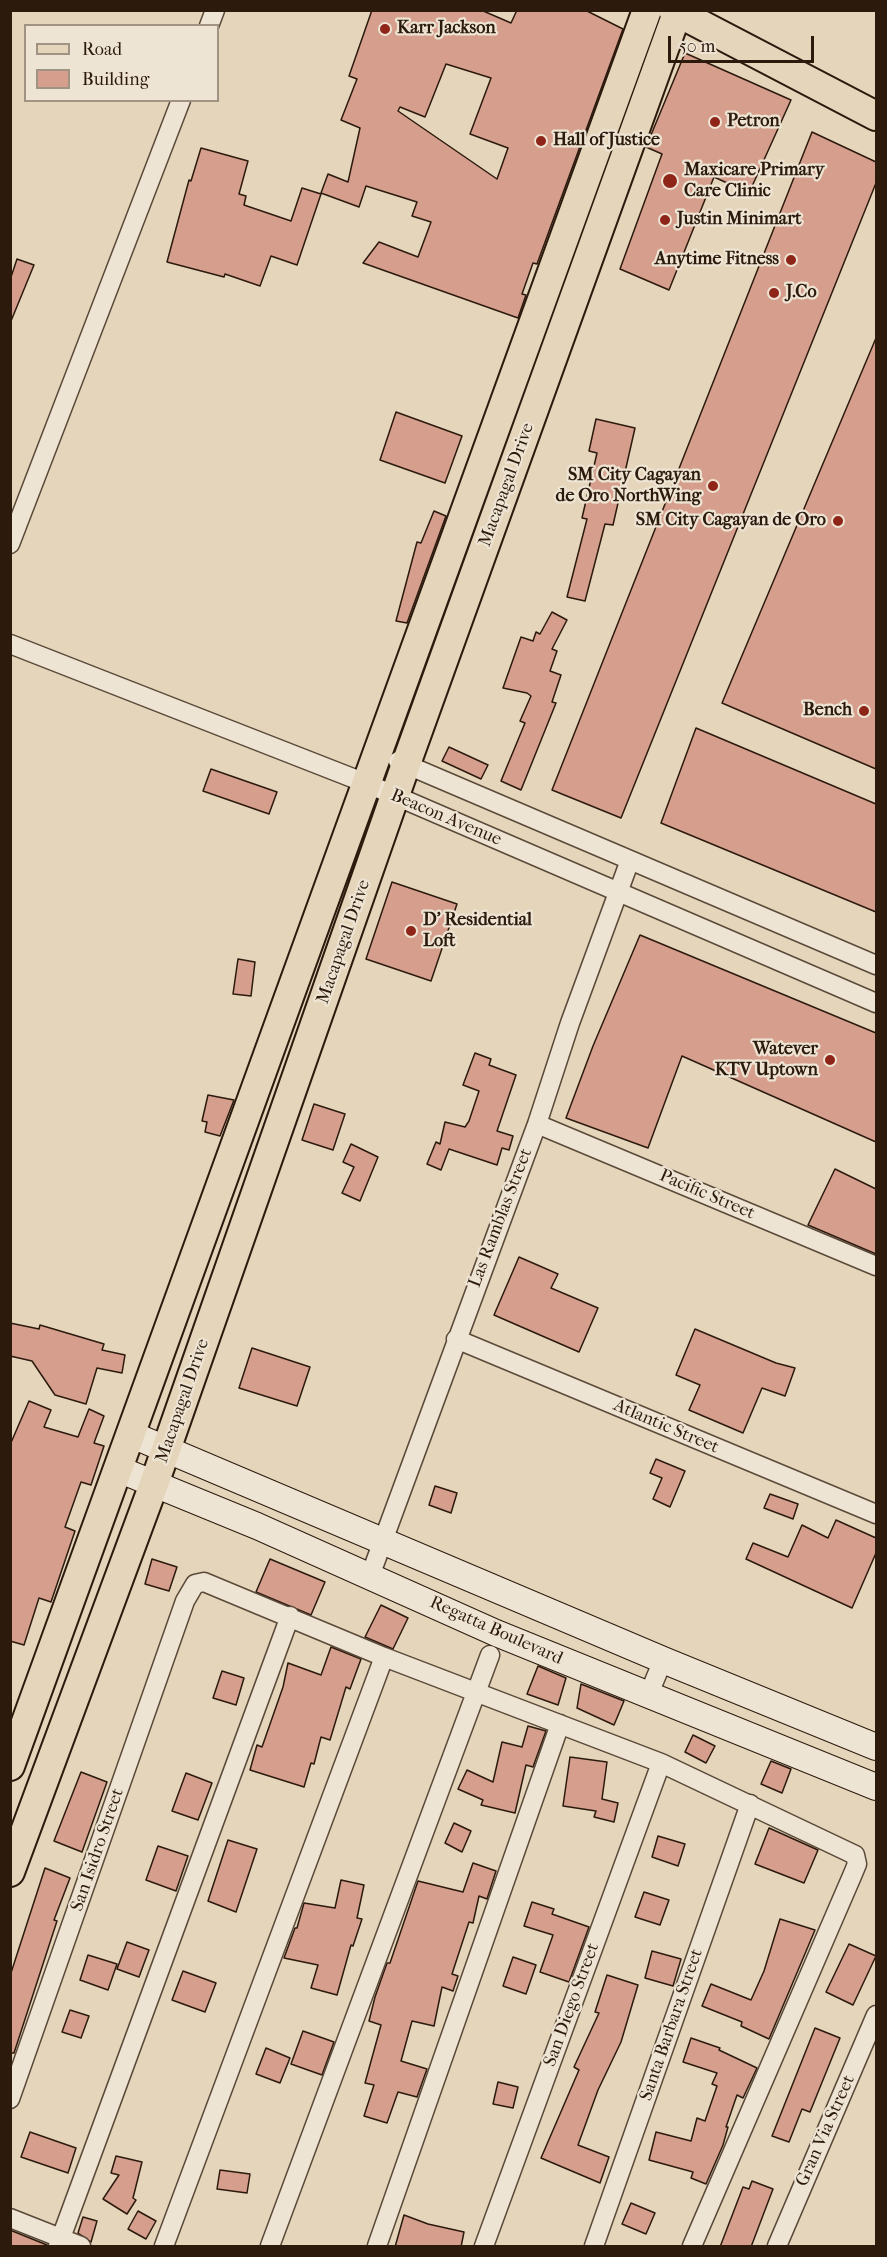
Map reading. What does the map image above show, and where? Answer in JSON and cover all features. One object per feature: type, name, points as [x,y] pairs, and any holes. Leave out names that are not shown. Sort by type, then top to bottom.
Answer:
[{"type":"main road","name":"Macapagal Drive","points":[[10,1766],[647,10]]},
{"type":"main road","name":"Macapagal Drive","points":[[10,1872],[154,1484],[406,764],[675,12]]},
{"type":"main road","points":[[675,12],[876,116]]},
{"type":"street","points":[[10,544],[180,102]]},
{"type":"street","name":"Beacon Avenue","points":[[10,644],[368,784],[876,1003]]},
{"type":"street","name":"Beacon Avenue","points":[[379,753],[876,965]]},
{"type":"street","name":"Las Ramblas Street","points":[[370,1576],[537,1124],[570,1023],[630,860]]},
{"type":"street","name":"Pacific Street","points":[[537,1124],[876,1266]]},
{"type":"street","name":"Atlantic Street","points":[[456,1339],[876,1514]]},
{"type":"street","name":"Regatta Boulevard","points":[[130,1434],[663,1660],[876,1747]]},
{"type":"street","name":"Regatta Boulevard","points":[[118,1469],[370,1576],[496,1633],[876,1787]]},
{"type":"street","name":"San Isidro Street","points":[[10,2099],[185,1600],[195,1584],[204,1582],[290,1616]]},
{"type":"street","points":[[60,2242],[290,1616],[384,1657],[661,1763],[855,1855],[856,1864],[692,2247]]},
{"type":"street","points":[[270,2247],[490,1655]]},
{"type":"street","points":[[164,2247],[384,1657]]},
{"type":"street","points":[[648,1696],[663,1660]]},
{"type":"street","points":[[377,2247],[560,1724]]},
{"type":"street","name":"San Diego Street","points":[[484,2247],[661,1763]]},
{"type":"street","name":"Santa Barbara Street","points":[[594,2247],[750,1804]]},
{"type":"street","name":"Gran Via Street","points":[[777,2247],[876,2015]]},
{"type":"street","points":[[10,2218],[60,2242],[81,2247]]},
{"type":"building","points":[[372,10],[481,10],[511,23],[517,10],[585,10],[623,29],[537,264],[533,263],[522,294],[526,295],[518,318],[363,263],[379,242],[418,257],[431,222],[412,216],[417,202],[366,186],[359,207],[321,193],[328,174],[348,182],[360,128],[341,120],[357,79],[349,76]],"holes":[[[446,64],[491,78],[470,134],[508,148],[497,179],[398,111],[400,107],[425,117]]]},
{"type":"building","points":[[685,53],[791,100],[749,193],[714,177],[669,290],[620,269],[662,154],[646,147]]},
{"type":"building","name":"SM City Cagayan de Oro NorthWing","points":[[812,132],[876,162],[876,183],[621,818],[552,790]]},
{"type":"building","points":[[201,148],[248,161],[239,194],[246,196],[244,205],[291,221],[302,188],[321,194],[297,265],[271,256],[260,286],[225,274],[224,277],[167,262],[189,180],[191,181]]},
{"type":"building","points":[[17,259],[34,265],[11,321],[10,280]]},
{"type":"building","name":"SM City Cagayan de Oro","points":[[876,338],[876,769],[722,703]]},
{"type":"building","points":[[396,412],[462,436],[445,483],[380,460]]},
{"type":"building","points":[[596,419],[635,428],[613,525],[605,524],[585,601],[567,597],[587,519],[582,518],[597,453],[589,451]]},
{"type":"building","points":[[434,511],[446,516],[407,623],[396,621],[417,542],[421,543]]},
{"type":"building","points":[[552,612],[567,620],[552,649],[557,651],[550,671],[561,675],[552,702],[556,703],[521,790],[501,781],[525,723],[520,721],[531,696],[503,688],[521,637],[533,641],[536,632],[540,634]]},
{"type":"building","points":[[696,728],[876,804],[876,912],[661,823]]},
{"type":"building","points":[[449,747],[488,765],[481,779],[442,761]]},
{"type":"building","points":[[211,769],[277,792],[269,814],[203,791]]},
{"type":"building","name":"D' Residential Loft","points":[[392,882],[457,904],[431,981],[366,959]]},
{"type":"building","points":[[640,935],[876,1033],[876,1142],[682,1056],[648,1148],[566,1118],[593,1046]]},
{"type":"building","points":[[238,959],[255,962],[251,996],[233,994]]},
{"type":"building","points":[[475,1053],[491,1059],[489,1065],[516,1075],[497,1131],[513,1136],[509,1150],[502,1148],[497,1165],[449,1149],[441,1170],[427,1164],[436,1142],[440,1144],[445,1122],[465,1127],[469,1121],[479,1091],[463,1085]]},
{"type":"building","points":[[208,1095],[234,1100],[220,1136],[205,1132],[207,1122],[202,1121]]},
{"type":"building","points":[[314,1104],[345,1114],[333,1150],[302,1140]]},
{"type":"building","points":[[351,1144],[378,1157],[360,1201],[342,1193],[354,1167],[343,1162]]},
{"type":"building","points":[[835,1169],[876,1189],[876,1254],[808,1225]]},
{"type":"building","points":[[519,1257],[558,1274],[551,1288],[598,1308],[579,1352],[494,1315]]},
{"type":"building","points":[[10,1323],[39,1329],[40,1325],[104,1344],[102,1350],[125,1355],[122,1373],[97,1368],[86,1404],[55,1395],[32,1361],[10,1356]]},
{"type":"building","points":[[695,1329],[776,1363],[795,1368],[785,1396],[762,1388],[743,1433],[689,1410],[700,1385],[676,1375]]},
{"type":"building","points":[[252,1348],[310,1367],[297,1406],[239,1388]]},
{"type":"building","points":[[29,1401],[51,1410],[44,1427],[78,1437],[89,1409],[104,1416],[94,1443],[104,1446],[91,1485],[81,1482],[65,1527],[75,1531],[51,1602],[39,1598],[24,1645],[10,1641],[10,1445]]},
{"type":"building","points":[[656,1459],[685,1471],[670,1507],[653,1499],[662,1478],[650,1473]]},
{"type":"building","points":[[435,1486],[457,1493],[451,1513],[429,1505]]},
{"type":"building","points":[[770,1494],[798,1504],[793,1519],[764,1508]]},
{"type":"building","points":[[836,1520],[876,1538],[876,1553],[852,1608],[746,1559],[753,1543],[788,1557],[802,1525],[828,1538]]},
{"type":"building","points":[[152,1559],[177,1567],[169,1591],[145,1584]]},
{"type":"building","points":[[270,1559],[325,1582],[311,1615],[256,1592]]},
{"type":"building","points":[[381,1605],[408,1618],[393,1649],[365,1637]]},
{"type":"building","points":[[331,1647],[361,1659],[350,1689],[346,1687],[330,1740],[321,1737],[314,1764],[311,1763],[304,1787],[250,1770],[257,1745],[262,1747],[283,1687],[288,1663],[321,1675]]},
{"type":"building","points":[[538,1666],[566,1678],[558,1705],[527,1694]]},
{"type":"building","points":[[222,1671],[244,1678],[236,1705],[213,1698]]},
{"type":"building","points":[[581,1684],[624,1701],[614,1725],[577,1708]]},
{"type":"building","points":[[528,1726],[546,1731],[533,1767],[526,1765],[515,1813],[481,1805],[483,1800],[458,1789],[467,1770],[493,1782],[502,1742],[522,1747]]},
{"type":"building","points":[[693,1735],[715,1746],[706,1763],[685,1752]]},
{"type":"building","points":[[570,1757],[607,1762],[602,1799],[618,1803],[614,1822],[594,1817],[596,1811],[563,1806]]},
{"type":"building","points":[[771,1761],[791,1769],[782,1793],[761,1784]]},
{"type":"building","points":[[81,1772],[107,1782],[82,1852],[54,1841]]},
{"type":"building","points":[[186,1773],[212,1783],[198,1820],[172,1811]]},
{"type":"building","points":[[454,1823],[471,1831],[462,1852],[445,1843]]},
{"type":"building","points":[[769,1828],[818,1850],[804,1883],[755,1864]]},
{"type":"building","points":[[658,1836],[685,1844],[678,1866],[652,1857]]},
{"type":"building","points":[[228,1840],[257,1849],[236,1912],[208,1901]]},
{"type":"building","points":[[158,1846],[188,1856],[176,1891],[146,1880]]},
{"type":"building","points":[[473,1863],[496,1871],[487,1899],[479,1896],[473,1923],[469,1922],[452,1974],[458,1976],[453,1991],[442,1987],[434,2026],[412,2021],[401,2061],[427,2069],[417,2097],[398,2092],[387,2123],[364,2116],[374,2085],[365,2083],[381,2025],[369,2021],[375,1997],[387,1963],[390,1963],[418,1881],[463,1892]]},
{"type":"building","points":[[45,1868],[70,1878],[54,1920],[57,1921],[14,2053],[10,2053],[10,1976]]},
{"type":"building","points":[[341,1880],[364,1885],[357,1918],[362,1919],[353,1946],[351,1945],[337,1995],[311,1988],[318,1965],[284,1958],[295,1928],[297,1928],[304,1903],[335,1908]]},
{"type":"building","points":[[644,1892],[669,1900],[660,1925],[635,1917]]},
{"type":"building","points":[[532,1902],[554,1909],[552,1914],[589,1927],[569,1982],[540,1972],[553,1935],[524,1926]]},
{"type":"building","points":[[780,1919],[815,1930],[769,2039],[741,2026],[742,2022],[702,2006],[711,1984],[751,2000],[764,1971]]},
{"type":"building","points":[[127,1942],[149,1950],[139,1977],[117,1969]]},
{"type":"building","points":[[849,1944],[876,1956],[853,2005],[826,1992]]},
{"type":"building","points":[[652,1951],[681,1959],[673,1986],[645,1978]]},
{"type":"building","points":[[88,1955],[117,1964],[108,1990],[80,1980]]},
{"type":"building","points":[[513,1957],[536,1965],[526,1994],[503,1986]]},
{"type":"building","points":[[183,1971],[216,1983],[205,2012],[172,2000]]},
{"type":"building","points":[[607,1975],[638,1985],[621,2042],[598,2090],[578,2145],[609,2157],[600,2183],[541,2158],[579,2070],[574,2067],[599,2013],[595,2012]]},
{"type":"building","points":[[70,2010],[89,2016],[81,2038],[62,2032]]},
{"type":"building","points":[[815,2028],[840,2038],[810,2112],[802,2109],[789,2142],[772,2136]]},
{"type":"building","points":[[303,2031],[334,2042],[322,2075],[291,2064]]},
{"type":"building","points":[[691,2038],[720,2048],[719,2050],[757,2068],[743,2098],[737,2095],[726,2127],[728,2127],[723,2145],[706,2184],[691,2178],[693,2172],[649,2160],[656,2132],[691,2141],[697,2118],[705,2121],[717,2086],[712,2084],[717,2073],[683,2062]]},
{"type":"building","points":[[266,2048],[290,2058],[280,2083],[256,2074]]},
{"type":"building","points":[[498,2082],[518,2087],[513,2108],[493,2104]]},
{"type":"building","points":[[30,2132],[76,2148],[68,2173],[21,2157]]},
{"type":"building","points":[[116,2156],[142,2162],[133,2198],[136,2200],[127,2214],[103,2199],[119,2175],[111,2173]]},
{"type":"building","points":[[220,2170],[250,2174],[247,2193],[217,2189]]},
{"type":"building","points":[[752,2181],[773,2189],[751,2247],[720,2247],[743,2187],[749,2189]]},
{"type":"building","points":[[631,2203],[655,2213],[646,2234],[622,2224]]},
{"type":"building","points":[[138,2211],[156,2221],[146,2239],[128,2229]]},
{"type":"building","points":[[404,2215],[428,2224],[464,2232],[461,2247],[395,2247]]},
{"type":"building","points":[[83,2217],[97,2221],[91,2242],[78,2233]]},
{"type":"building","points":[[10,2230],[47,2245],[47,2247],[10,2247]]},
{"type":"place","name":"Karr Jackson","points":[[385,29]]},
{"type":"place","name":"Petron","points":[[715,122]]},
{"type":"place","name":"Hall of Justice","points":[[541,141]]},
{"type":"place","name":"Maxicare Primary Care Clinic","points":[[670,181]]},
{"type":"place","name":"Justin Minimart","points":[[665,220]]},
{"type":"place","name":"Anytime Fitness","points":[[791,260]]},
{"type":"place","name":"J.Co","points":[[774,293]]},
{"type":"place","name":"SM City Cagayan de Oro NorthWing","points":[[713,486]]},
{"type":"place","name":"SM City Cagayan de Oro","points":[[838,521]]},
{"type":"place","name":"Bench","points":[[864,711]]},
{"type":"place","name":"D' Residential Loft","points":[[411,931]]},
{"type":"place","name":"Watever KTV Uptown","points":[[830,1060]]}]
